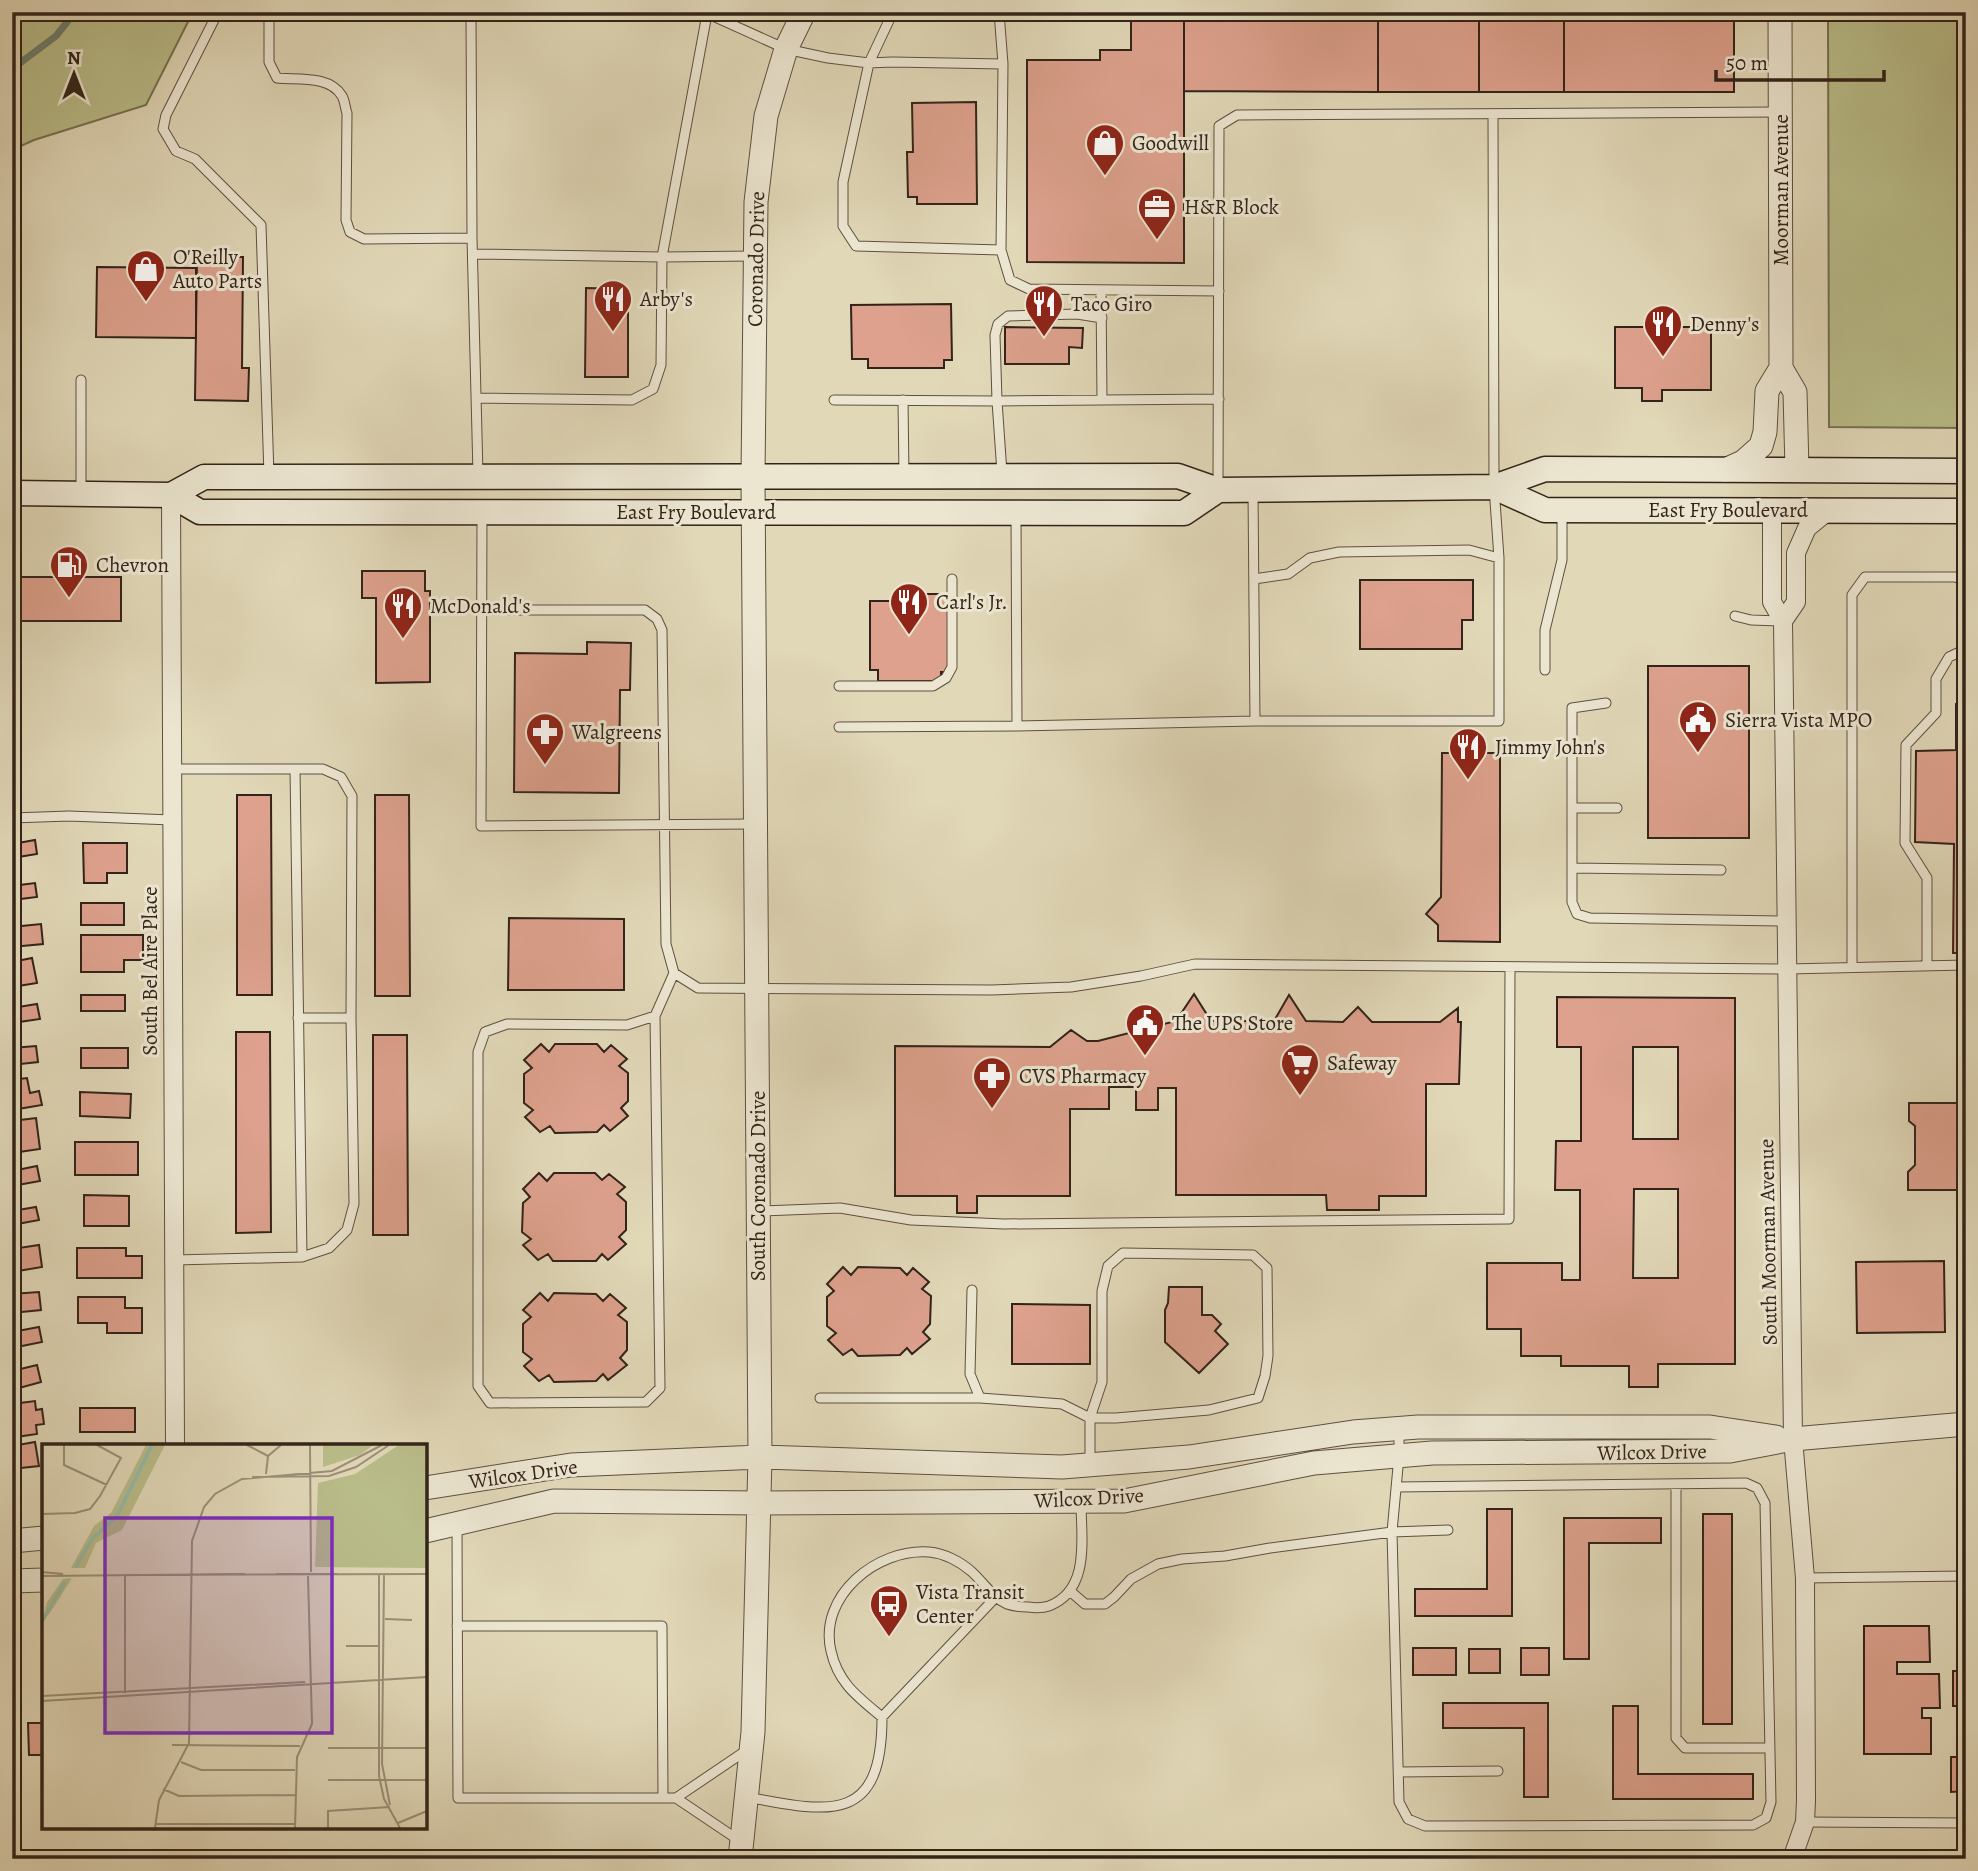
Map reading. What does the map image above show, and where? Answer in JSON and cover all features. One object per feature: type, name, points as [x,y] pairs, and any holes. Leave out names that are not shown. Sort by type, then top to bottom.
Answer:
[{"type":"main road","name":"East Fry Boulevard","points":[[171,495],[204,477],[1178,476],[1218,490],[1494,487],[1545,469],[1966,471]]},
{"type":"main road","name":"East Fry Boulevard","points":[[1494,487],[1545,510],[1966,511]]},
{"type":"main road","name":"East Fry Boulevard","points":[[12,493],[171,495],[200,512],[1184,513],[1218,490]]},
{"type":"street","name":"Coronado Drive","points":[[753,512],[756,202],[766,116],[786,50],[804,12]]},
{"type":"street","name":"Moorman Avenue","points":[[1780,12],[1781,368],[1795,392],[1797,470]]},
{"type":"street","name":"Moorman Avenue","points":[[1725,470],[1742,462],[1761,446],[1765,432],[1767,391],[1781,368]]},
{"type":"street","name":"South Bel Aire Place","points":[[171,495],[175,1444]]},
{"type":"street","name":"South Moorman Avenue","points":[[1772,510],[1772,602],[1783,621],[1793,1439],[1805,1578],[1805,1822],[1793,1858]]},
{"type":"street","name":"South Moorman Avenue","points":[[1783,621],[1796,602],[1796,553],[1807,528],[1829,510]]},
{"type":"street","name":"South Coronado Drive","points":[[741,1850],[751,1748],[760,1457],[753,512]]},
{"type":"street","name":"Wilcox Drive","points":[[427,1531],[554,1501],[1124,1501],[1314,1463],[1433,1453],[1730,1451],[1793,1439],[1966,1424]]},
{"type":"street","name":"Wilcox Drive","points":[[427,1488],[571,1465],[760,1457],[1062,1467],[1189,1457],[1353,1432],[1418,1427],[1710,1427],[1793,1439]]},
{"type":"street","points":[[12,1541],[42,1538]]},
{"type":"street","points":[[12,1581],[42,1580]]},
{"type":"lane","points":[[218,12],[166,115],[163,129],[176,151],[195,159],[261,225],[269,477]]},
{"type":"lane","points":[[269,12],[270,62],[277,78],[314,80],[331,85],[342,97],[346,113],[346,220],[350,232],[364,239],[472,238]]},
{"type":"lane","points":[[471,12],[472,238],[478,475]]},
{"type":"lane","points":[[892,12],[869,63],[843,182],[843,226],[856,246],[1001,250]]},
{"type":"lane","points":[[999,12],[1003,64],[1001,250],[1010,280],[1029,289],[1219,291]]},
{"type":"lane","points":[[476,398],[632,400],[653,389],[661,365],[662,257],[705,13],[786,50],[828,58],[869,63],[1003,64]]},
{"type":"lane","points":[[1218,490],[1219,127],[1237,115],[1780,112]]},
{"type":"lane","points":[[839,727],[1255,721],[1499,721],[1499,558],[1494,487],[1493,114]]},
{"type":"lane","points":[[473,254],[755,256]]},
{"type":"lane","points":[[1101,290],[1102,399]]},
{"type":"lane","points":[[1002,475],[995,335],[998,324],[1008,316],[1077,314],[1102,318]]},
{"type":"lane","points":[[81,380],[81,493]]},
{"type":"lane","points":[[834,400],[1219,399]]},
{"type":"lane","points":[[903,400],[904,475]]},
{"type":"lane","points":[[1253,489],[1255,721]]},
{"type":"lane","points":[[1545,670],[1545,630],[1562,560],[1562,510]]},
{"type":"lane","points":[[482,512],[481,826],[756,824]]},
{"type":"lane","points":[[1016,513],[1017,726]]},
{"type":"lane","points":[[1254,579],[1287,574],[1310,558],[1339,552],[1469,550],[1499,558]]},
{"type":"lane","points":[[1852,967],[1852,595],[1865,578],[1955,577],[1966,581]]},
{"type":"lane","points":[[839,686],[933,686],[946,678],[952,667],[952,579]]},
{"type":"lane","points":[[482,610],[645,610],[657,619],[662,630],[666,944],[674,973],[655,1016],[660,1388],[646,1402],[490,1403],[478,1386],[478,1052],[485,1032],[508,1024],[627,1026],[655,1016]]},
{"type":"lane","points":[[1735,616],[1751,620],[1783,621]]},
{"type":"lane","points":[[1927,966],[1927,878],[1905,843],[1906,745],[1936,713],[1936,679],[1949,657],[1966,649]]},
{"type":"lane","points":[[1606,703],[1572,708],[1572,902],[1577,914],[1590,918],[1787,921]]},
{"type":"lane","points":[[172,769],[323,769],[341,777],[352,796],[354,1205],[346,1230],[329,1248],[302,1257],[174,1259]]},
{"type":"lane","points":[[295,769],[302,1257]]},
{"type":"lane","points":[[1572,808],[1617,808]]},
{"type":"lane","points":[[12,818],[69,816],[172,820]]},
{"type":"lane","points":[[1572,868],[1721,870]]},
{"type":"lane","points":[[674,973],[698,988],[992,990],[1071,987],[1195,964],[1788,969],[1966,965]]},
{"type":"lane","points":[[758,1211],[839,1208],[911,1220],[1004,1224],[1509,1219],[1510,968]]},
{"type":"lane","points":[[298,1018],[351,1018]]},
{"type":"lane","points":[[820,1398],[980,1398],[1062,1404],[1090,1418],[1209,1410],[1258,1398],[1268,1356],[1267,1268],[1253,1255],[1123,1253],[1108,1266],[1102,1291],[1102,1382],[1090,1418],[1090,1465]]},
{"type":"lane","points":[[972,1290],[971,1374],[980,1398]]},
{"type":"lane","points":[[1396,1486],[1746,1483],[1757,1488],[1765,1503],[1771,1802],[1766,1818],[1753,1825],[1425,1826],[1408,1819],[1399,1802],[1392,1532],[1399,1429]]},
{"type":"lane","points":[[1676,1484],[1676,1738],[1685,1748],[1770,1748]]},
{"type":"lane","points":[[882,1717],[850,1690],[834,1662],[830,1647],[832,1612],[845,1590],[859,1576],[879,1563],[900,1555],[929,1552],[951,1558],[971,1571],[996,1597],[1009,1605],[1046,1607],[1059,1601],[1070,1591],[1077,1577],[1081,1563],[1081,1501]]},
{"type":"lane","points":[[457,1524],[458,1798],[676,1798],[751,1748]]},
{"type":"lane","points":[[1070,1591],[1085,1604],[1105,1604],[1131,1579],[1157,1564],[1392,1532],[1448,1530]]},
{"type":"lane","points":[[1805,1578],[1966,1576]]},
{"type":"lane","points":[[746,1797],[800,1807],[825,1808],[857,1799],[875,1775],[882,1717],[996,1597]]},
{"type":"lane","points":[[457,1626],[662,1626],[663,1798]]},
{"type":"lane","points":[[1398,1772],[1498,1771]]},
{"type":"lane","points":[[676,1798],[741,1850]]},
{"type":"lane","points":[[1805,1822],[1966,1823]]},
{"type":"lane","points":[[1793,1858],[1966,1857]]},
{"type":"green space","points":[[12,12],[193,12],[146,105],[34,140],[12,150]]},
{"type":"green space","points":[[1828,12],[1966,12],[1966,428],[1829,427]]},
{"type":"building","name":"Goodwill","points":[[1131,12],[1184,12],[1184,263],[1027,262],[1027,60],[1100,60],[1100,50],[1131,50]]},
{"type":"building","points":[[1184,12],[1378,12],[1378,92],[1184,91]]},
{"type":"building","points":[[1378,12],[1479,12],[1479,92],[1378,92]]},
{"type":"building","points":[[1564,12],[1734,12],[1734,92],[1564,92]]},
{"type":"building","points":[[1479,13],[1564,13],[1564,92],[1479,92]]},
{"type":"building","points":[[976,102],[977,204],[917,204],[917,197],[908,197],[907,152],[913,152],[912,103]]},
{"type":"building","points":[[197,257],[243,257],[242,368],[249,368],[248,401],[195,400]]},
{"type":"building","name":"O'Reilly Auto Parts","points":[[97,267],[196,268],[196,338],[96,337]]},
{"type":"building","points":[[586,288],[628,289],[628,377],[585,377]]},
{"type":"building","points":[[951,304],[952,360],[944,360],[944,368],[868,368],[868,359],[852,359],[851,305]]},
{"type":"building","name":"Taco Giro","points":[[1005,327],[1083,328],[1082,348],[1069,347],[1069,364],[1005,364]]},
{"type":"building","name":"Denny's","points":[[1615,327],[1711,327],[1711,390],[1662,390],[1662,401],[1642,401],[1642,388],[1615,388]]},
{"type":"building","name":"McDonald's","points":[[362,571],[425,571],[425,591],[430,591],[430,682],[376,683],[376,598],[362,598]]},
{"type":"building","name":"Chevron","points":[[17,577],[121,577],[121,621],[17,621]]},
{"type":"building","points":[[1360,580],[1473,580],[1473,620],[1462,620],[1462,649],[1360,649]]},
{"type":"building","name":"Carl's Jr.","points":[[900,594],[948,594],[948,672],[941,672],[941,681],[878,681],[878,670],[870,670],[870,601],[900,601]]},
{"type":"building","name":"Walgreens","points":[[587,642],[631,643],[630,690],[620,690],[619,793],[514,792],[515,653],[587,654]]},
{"type":"building","name":"Sierra Vista MPO","points":[[1648,666],[1749,666],[1749,838],[1648,838]]},
{"type":"building","points":[[1956,704],[1966,704],[1966,953],[1953,953],[1954,844],[1915,842],[1916,751],[1956,750]]},
{"type":"building","points":[[1442,753],[1500,753],[1500,942],[1438,941],[1438,925],[1426,914],[1441,897]]},
{"type":"building","points":[[237,795],[271,795],[272,995],[237,995]]},
{"type":"building","points":[[375,795],[409,795],[410,996],[375,996]]},
{"type":"building","points":[[35,840],[37,854],[12,858],[12,844]]},
{"type":"building","points":[[83,843],[127,843],[127,873],[107,873],[107,883],[84,883]]},
{"type":"building","points":[[35,883],[37,897],[12,900],[12,886]]},
{"type":"building","points":[[81,903],[124,903],[124,925],[81,925]]},
{"type":"building","points":[[509,918],[624,919],[624,990],[508,990]]},
{"type":"building","points":[[41,924],[43,944],[12,947],[12,927]]},
{"type":"building","points":[[81,935],[143,935],[143,960],[124,960],[124,972],[81,972]]},
{"type":"building","points":[[32,958],[37,983],[12,987],[12,962]]},
{"type":"building","points":[[1194,994],[1211,1021],[1274,1021],[1289,995],[1306,1021],[1343,1022],[1358,1007],[1372,1022],[1440,1022],[1458,1008],[1458,1022],[1461,1022],[1459,1084],[1426,1084],[1426,1196],[1379,1196],[1379,1210],[1327,1210],[1326,1195],[1176,1195],[1176,1088],[1158,1088],[1158,1110],[1136,1110],[1136,1087],[1109,1087],[1109,1109],[1070,1109],[1070,1196],[977,1196],[977,1213],[957,1213],[957,1196],[895,1196],[895,1046],[1050,1047],[1071,1030],[1087,1041],[1098,1041],[1176,1021]]},
{"type":"building","points":[[81,995],[125,995],[125,1011],[81,1011]]},
{"type":"building","points":[[1557,997],[1735,998],[1735,1364],[1658,1364],[1658,1387],[1629,1387],[1629,1366],[1561,1366],[1561,1356],[1521,1356],[1521,1329],[1487,1329],[1487,1263],[1562,1263],[1562,1280],[1580,1280],[1580,1190],[1555,1190],[1556,1141],[1581,1141],[1581,1047],[1557,1047]],"holes":[[[1633,1047],[1678,1047],[1678,1139],[1633,1139]],[[1634,1189],[1678,1189],[1678,1278],[1633,1278]]]},
{"type":"building","points":[[37,1004],[40,1019],[12,1023],[12,1008]]},
{"type":"building","points":[[236,1032],[270,1032],[271,1232],[236,1233]]},
{"type":"building","points":[[373,1035],[407,1035],[408,1235],[373,1235]]},
{"type":"building","points":[[541,1044],[549,1052],[555,1044],[597,1044],[604,1052],[611,1045],[627,1059],[619,1066],[628,1073],[628,1101],[621,1108],[628,1116],[610,1131],[604,1125],[597,1132],[555,1133],[550,1126],[540,1132],[525,1117],[533,1110],[524,1103],[524,1074],[532,1068],[524,1060]]},
{"type":"building","points":[[36,1046],[38,1062],[12,1065],[12,1048]]},
{"type":"building","points":[[81,1048],[128,1048],[128,1068],[81,1068]]},
{"type":"building","points":[[27,1078],[30,1093],[39,1091],[42,1105],[12,1110],[12,1080]]},
{"type":"building","points":[[80,1092],[131,1094],[130,1118],[80,1116]]},
{"type":"building","points":[[1909,1103],[1966,1103],[1966,1190],[1908,1190],[1908,1172],[1915,1165],[1915,1126],[1909,1121]]},
{"type":"building","points":[[36,1118],[40,1149],[12,1153],[12,1121]]},
{"type":"building","points":[[75,1142],[138,1142],[138,1175],[75,1175]]},
{"type":"building","points":[[37,1166],[40,1181],[12,1186],[12,1171]]},
{"type":"building","points":[[539,1173],[547,1181],[554,1173],[595,1173],[602,1180],[609,1174],[625,1187],[617,1194],[626,1202],[626,1230],[619,1237],[626,1244],[608,1260],[602,1254],[596,1261],[553,1261],[548,1254],[538,1260],[523,1245],[531,1239],[522,1232],[523,1203],[530,1197],[523,1189]]},
{"type":"building","points":[[84,1195],[129,1196],[129,1226],[84,1226]]},
{"type":"building","points":[[36,1207],[39,1220],[12,1225],[12,1211]]},
{"type":"building","points":[[39,1245],[42,1267],[12,1272],[12,1249]]},
{"type":"building","points":[[77,1248],[126,1248],[126,1256],[142,1256],[142,1278],[77,1278]]},
{"type":"building","points":[[1944,1261],[1945,1332],[1857,1333],[1856,1262]]},
{"type":"building","points":[[843,1267],[851,1275],[858,1267],[900,1268],[907,1275],[913,1268],[929,1282],[922,1289],[931,1296],[930,1324],[923,1332],[930,1339],[912,1354],[907,1348],[900,1355],[858,1356],[852,1349],[843,1355],[828,1340],[836,1333],[827,1326],[827,1297],[834,1291],[827,1284]]},
{"type":"building","points":[[1169,1287],[1202,1287],[1202,1315],[1212,1315],[1221,1324],[1215,1331],[1228,1344],[1199,1373],[1165,1342],[1165,1310]]},
{"type":"building","points":[[39,1292],[41,1310],[12,1313],[12,1294]]},
{"type":"building","points":[[540,1293],[548,1301],[554,1293],[596,1294],[603,1301],[610,1294],[626,1308],[618,1315],[627,1322],[627,1350],[620,1358],[627,1365],[608,1380],[603,1374],[596,1381],[554,1382],[549,1375],[539,1381],[524,1366],[532,1359],[523,1352],[523,1324],[531,1317],[523,1310]]},
{"type":"building","points":[[78,1297],[125,1297],[125,1308],[142,1308],[142,1333],[107,1333],[107,1323],[78,1323]]},
{"type":"building","points":[[1012,1304],[1090,1305],[1090,1364],[1012,1364]]},
{"type":"building","points":[[39,1327],[42,1342],[12,1348],[12,1332]]},
{"type":"building","points":[[37,1365],[41,1382],[12,1390],[12,1371]]},
{"type":"building","points":[[35,1401],[36,1410],[42,1409],[44,1424],[36,1425],[37,1434],[16,1437],[15,1428],[12,1428],[12,1404]]},
{"type":"building","points":[[80,1408],[135,1408],[135,1432],[80,1432]]},
{"type":"building","points":[[35,1442],[39,1466],[12,1469],[12,1446]]},
{"type":"building","points":[[1487,1509],[1512,1509],[1512,1616],[1415,1616],[1415,1589],[1487,1589]]},
{"type":"building","points":[[1703,1514],[1732,1514],[1732,1724],[1703,1724]]},
{"type":"building","points":[[1564,1518],[1661,1518],[1661,1543],[1589,1543],[1589,1659],[1564,1659]]},
{"type":"building","points":[[1864,1626],[1929,1626],[1930,1662],[1897,1662],[1897,1674],[1939,1674],[1940,1708],[1922,1708],[1922,1718],[1931,1718],[1931,1754],[1864,1754]]},
{"type":"building","points":[[1413,1648],[1456,1648],[1456,1675],[1413,1675]]},
{"type":"building","points":[[1521,1648],[1549,1648],[1549,1675],[1521,1675]]},
{"type":"building","points":[[1469,1649],[1500,1649],[1500,1673],[1469,1673]]},
{"type":"building","points":[[1953,1671],[1966,1671],[1966,1706],[1953,1706]]},
{"type":"building","points":[[1443,1703],[1548,1703],[1548,1797],[1524,1797],[1524,1728],[1443,1728]]},
{"type":"building","points":[[1613,1706],[1638,1706],[1638,1774],[1753,1774],[1753,1799],[1613,1799]]},
{"type":"building","points":[[1964,1721],[1966,1791],[1951,1792],[1951,1757],[1964,1757]]},
{"type":"building","points":[[28,1723],[42,1723],[42,1755],[29,1755]]},
{"type":"waterway","points":[[12,69],[56,36],[75,12]]},
{"type":"place","name":"Goodwill","points":[[1105,177]]},
{"type":"place","name":"H&R Block","points":[[1157,241]]},
{"type":"place","name":"O'Reilly Auto Parts","points":[[146,303]]},
{"type":"place","name":"Arby's","points":[[613,333]]},
{"type":"place","name":"Taco Giro","points":[[1044,338]]},
{"type":"place","name":"Denny's","points":[[1663,358]]},
{"type":"place","name":"Chevron","points":[[69,599]]},
{"type":"place","name":"Carl's Jr.","points":[[909,636]]},
{"type":"place","name":"McDonald's","points":[[403,640]]},
{"type":"place","name":"Sierra Vista MPO","points":[[1698,754]]},
{"type":"place","name":"Walgreens","points":[[545,766]]},
{"type":"place","name":"Jimmy John's","points":[[1468,781]]},
{"type":"place","name":"The UPS Store","points":[[1145,1057]]},
{"type":"place","name":"Safeway","points":[[1300,1097]]},
{"type":"place","name":"CVS Pharmacy","points":[[992,1110]]},
{"type":"place","name":"Vista Transit Center","points":[[889,1638]]}]
